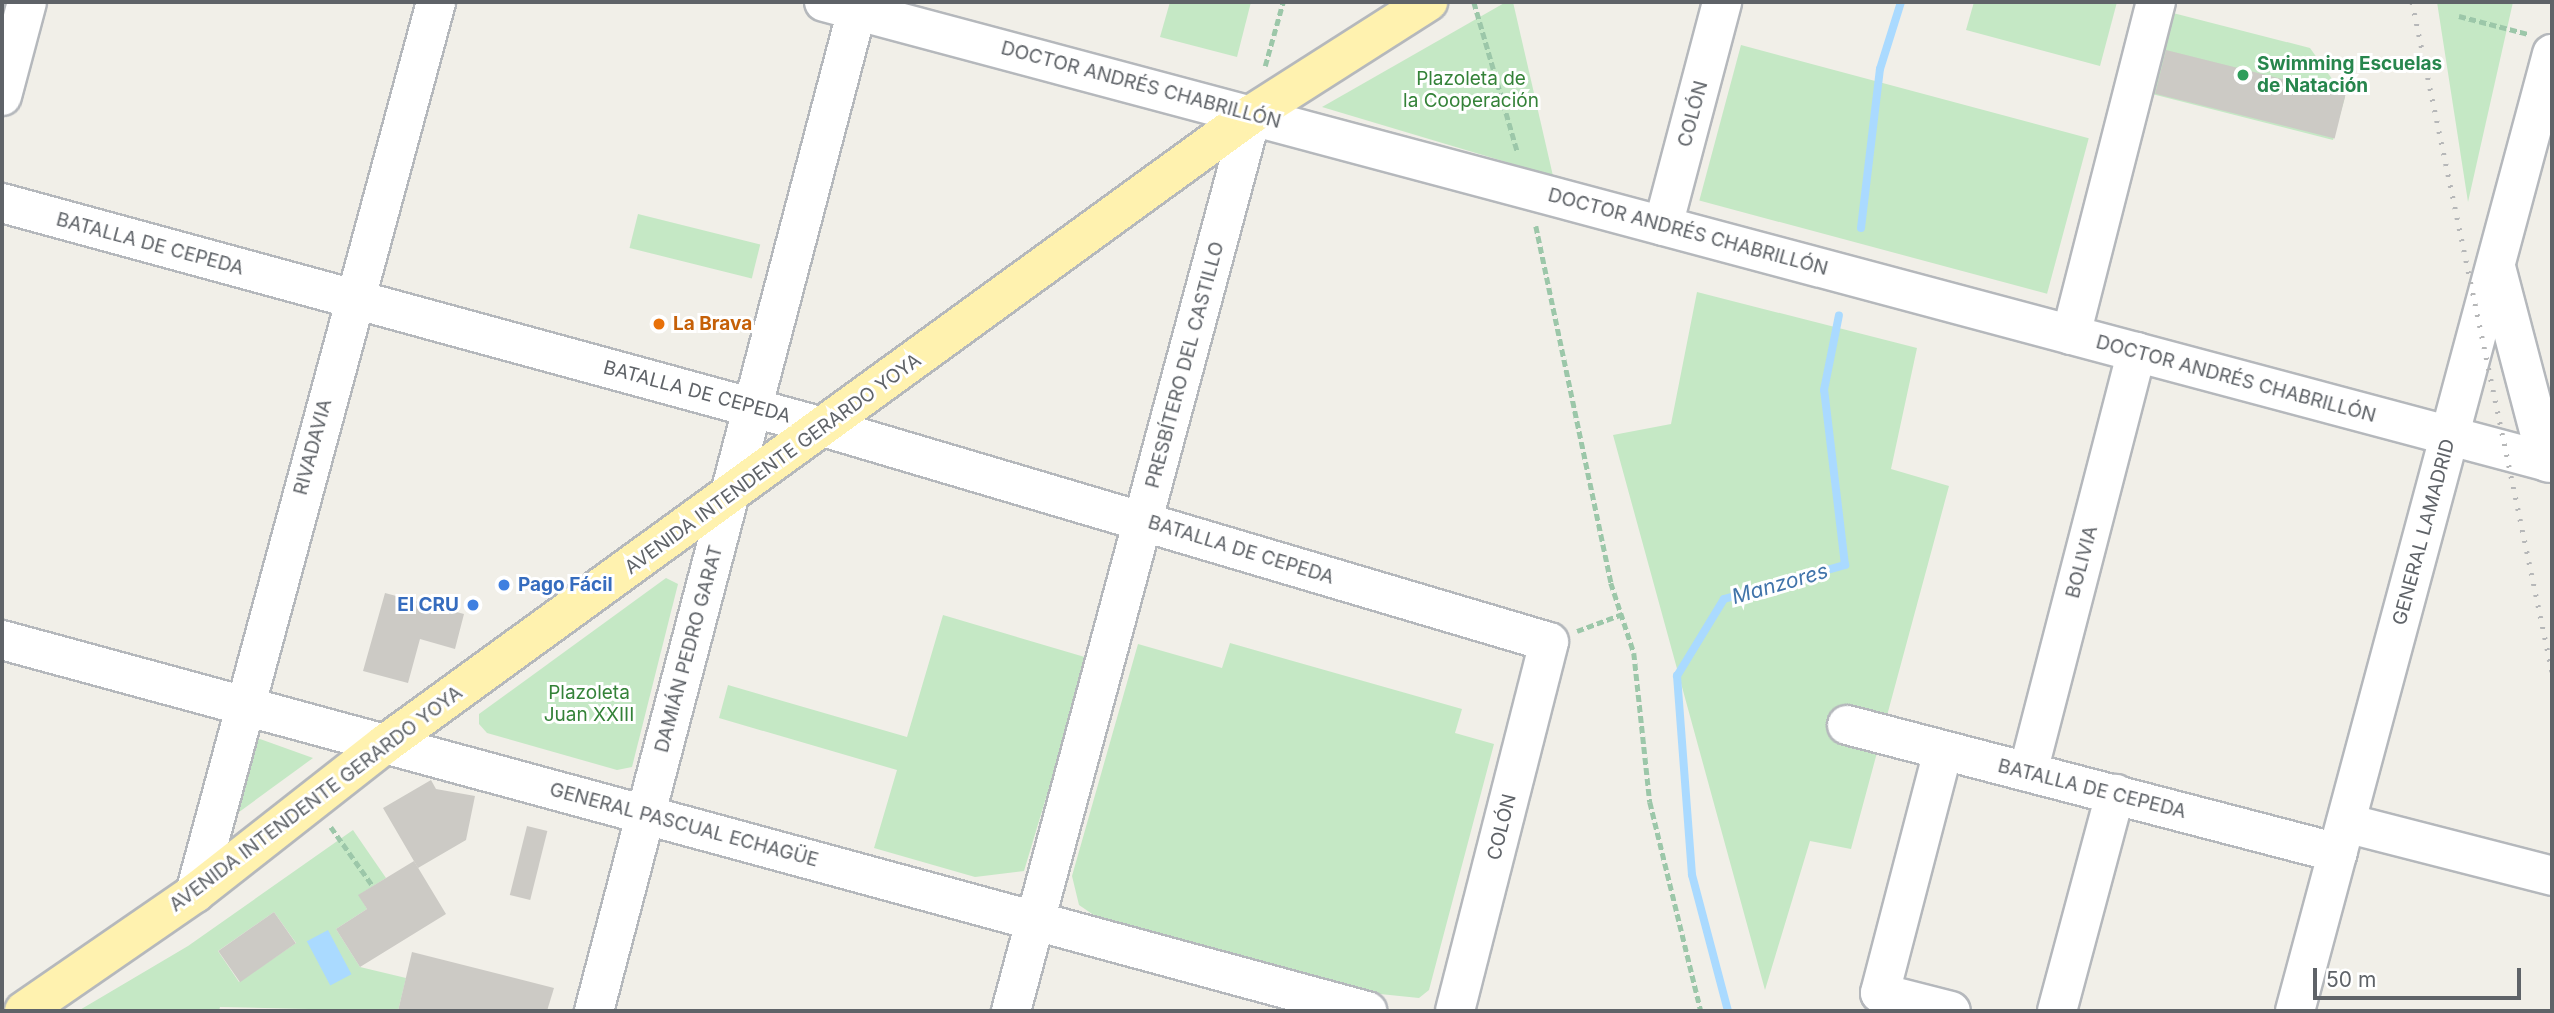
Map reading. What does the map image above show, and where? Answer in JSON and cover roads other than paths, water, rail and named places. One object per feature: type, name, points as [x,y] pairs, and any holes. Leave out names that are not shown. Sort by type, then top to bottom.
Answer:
[{"type":"main road","name":"AVENIDA INTENDENTE GERARDO YOYA","points":[[24,1011],[195,894],[385,744],[1252,114],[1428,2]]},
{"type":"street","points":[[2,96],[27,2]]},
{"type":"street","name":"RIVADAVIA","points":[[195,894],[242,705],[436,2]]},
{"type":"street","name":"COLÓN","points":[[1663,226],[1723,2]]},
{"type":"street","points":[[2071,335],[2156,2]]},
{"type":"street","name":"DOCTOR ANDRÉS CHABRILLÓN","points":[[846,5],[2549,463]]},
{"type":"street","name":"DAMIÁN PEDRO GARAT","points":[[594,1011],[752,407],[846,5]]},
{"type":"street","name":"GENERAL LAMADRID","points":[[2295,1011],[2496,266],[2546,45]]},
{"type":"street","name":"PRESBÍTERO DEL CASTILLO","points":[[1011,1011],[1252,114]]},
{"type":"street","name":"BATALLA DE CEPEDA","points":[[2,203],[823,427],[1549,642]]},
{"type":"street","points":[[2496,266],[2549,463]]},
{"type":"street","name":"BOLIVIA","points":[[2028,772],[2137,352]]},
{"type":"street","name":"GENERAL PASCUAL ECHAGÜE","points":[[2,640],[1367,1011]]},
{"type":"street","name":"COLÓN","points":[[1455,1011],[1549,642]]},
{"type":"street","name":"BATALLA DE CEPEDA","points":[[1847,725],[2115,794],[2552,876]]},
{"type":"street","points":[[1943,751],[1880,993],[1951,1011]]},
{"type":"street","points":[[2057,1011],[2115,794]]},
{"type":"water","points":[[328,930],[351,974],[330,985],[307,941]]},
{"type":"waterway","name":"Manzores","points":[[1861,228],[1880,69],[1901,2]]},
{"type":"waterway","name":"Manzores","points":[[1728,1011],[1692,875],[1677,676],[1724,599],[1845,565],[1824,390],[1839,315]]},
{"type":"railway","points":[[2412,2],[2552,672]]},
{"type":"place","name":"Swimming Escuelas de Natación","points":[[2243,75]]},
{"type":"place","name":"La Brava","points":[[659,324]]},
{"type":"place","name":"Pago Fácil","points":[[504,585]]},
{"type":"place","name":"El CRU","points":[[473,605]]},
{"type":"park label","name":"Plazoleta de la Cooperación","points":[[1471,90]]},
{"type":"park label","name":"Plazoleta Juan XXIII","points":[[589,704]]}]
